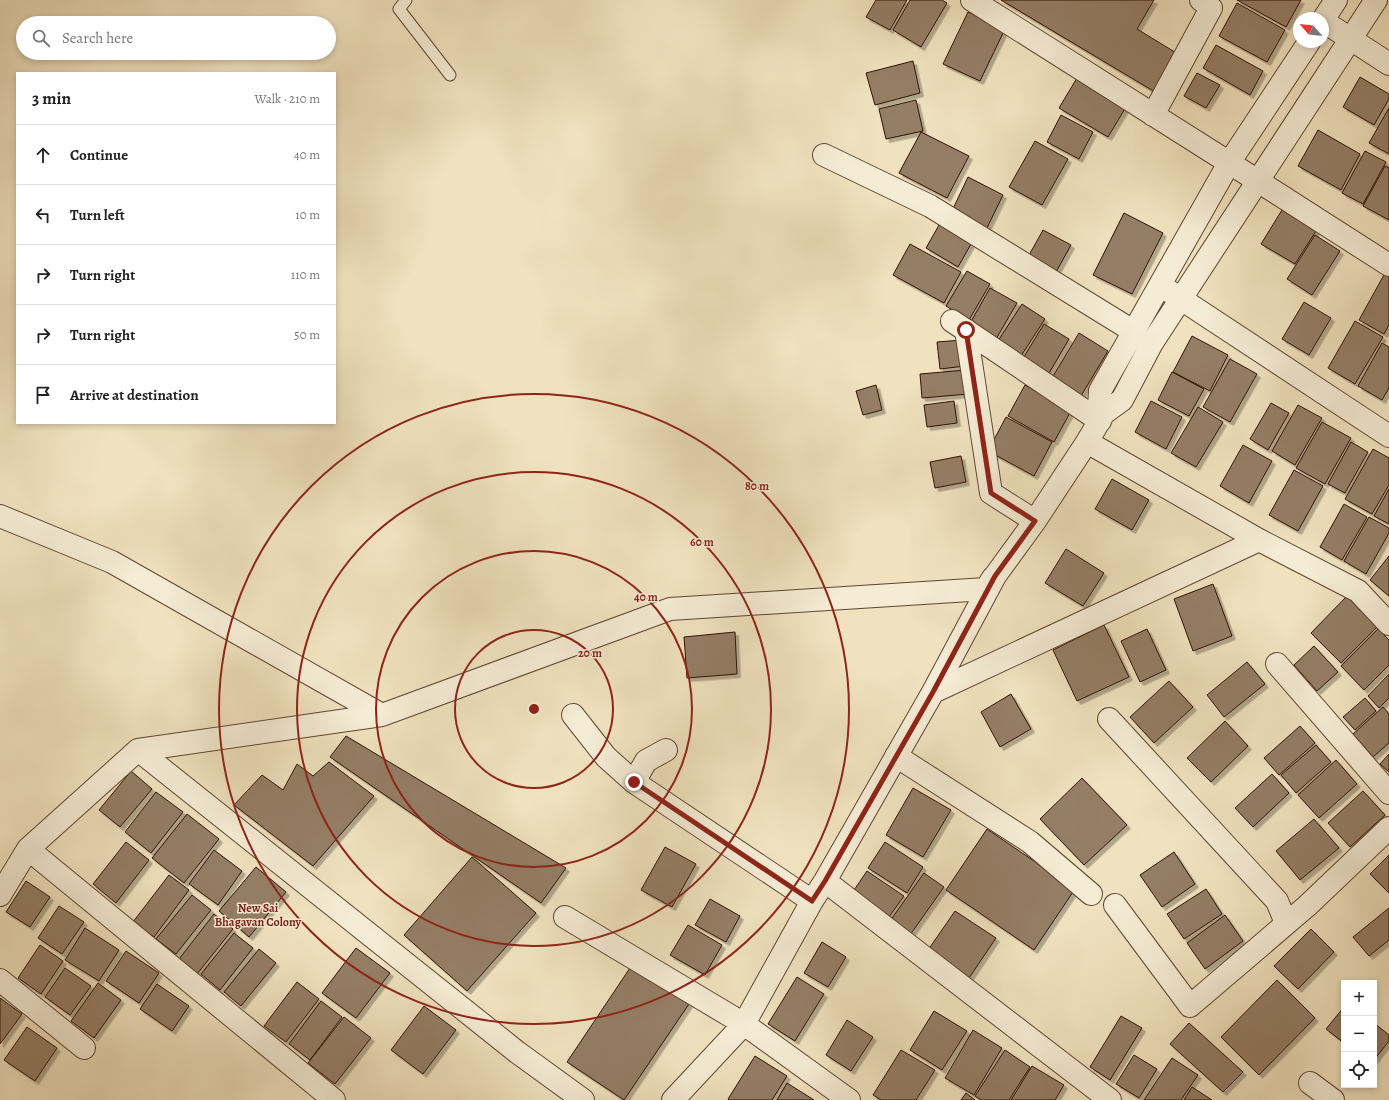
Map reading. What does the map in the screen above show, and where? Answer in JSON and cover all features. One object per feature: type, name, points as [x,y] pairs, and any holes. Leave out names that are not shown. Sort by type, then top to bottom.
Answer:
[{"type":"street","points":[[972,0],[1389,265]]},
{"type":"street","points":[[1153,115],[1211,8],[1200,0]]},
{"type":"street","points":[[1328,12],[1336,0]]},
{"type":"street","points":[[0,895],[28,849],[138,750],[382,715],[670,609],[986,589],[1035,521],[1102,417],[1122,400],[1152,342],[1376,0]]},
{"type":"street","points":[[1329,24],[1350,40],[1389,64]]},
{"type":"street","points":[[1102,417],[1099,408],[1100,391],[1133,331],[1229,163],[1305,48]]},
{"type":"street","points":[[824,155],[930,206],[1133,331]]},
{"type":"street","points":[[1159,286],[1181,298],[1389,436]]},
{"type":"street","points":[[1035,521],[991,493],[959,325],[1102,417]]},
{"type":"street","points":[[1087,442],[1259,540],[1358,591],[1389,624]]},
{"type":"street","points":[[0,516],[112,562],[382,715]]},
{"type":"street","points":[[933,692],[1259,540]]},
{"type":"street","points":[[673,1100],[744,1024],[812,901],[825,881],[933,692],[995,576]]},
{"type":"street","points":[[1277,664],[1389,793]]},
{"type":"street","points":[[573,715],[606,757],[634,782],[812,901]]},
{"type":"street","points":[[1109,719],[1277,901],[1286,923]]},
{"type":"street","points":[[138,750],[517,1052],[583,1100]]},
{"type":"street","points":[[634,782],[646,761],[666,750]]},
{"type":"street","points":[[896,756],[1030,842],[1091,894]]},
{"type":"street","points":[[1115,905],[1190,1006],[1307,906],[1389,828]]},
{"type":"street","points":[[28,849],[334,1100]]},
{"type":"street","points":[[825,881],[1086,1093],[1110,1100]]},
{"type":"street","points":[[565,917],[744,1024],[849,1100]]},
{"type":"street","points":[[0,980],[84,1048]]},
{"type":"street","points":[[1310,1083],[1333,1100]]},
{"type":"lane","points":[[406,0],[399,9],[450,75]]},
{"type":"building","points":[[876,0],[907,0],[890,30],[866,17]]},
{"type":"building","points":[[910,0],[942,0],[947,3],[921,47],[893,30]]},
{"type":"building","points":[[1001,0],[1154,0],[1137,29],[1178,54],[1155,92]]},
{"type":"building","points":[[1237,0],[1301,0],[1286,27]]},
{"type":"building","points":[[1237,3],[1285,30],[1267,62],[1219,36]]},
{"type":"building","points":[[968,12],[1005,29],[980,81],[943,64]]},
{"type":"building","points":[[1216,45],[1263,71],[1250,95],[1203,68]]},
{"type":"building","points":[[913,61],[920,93],[875,105],[866,73]]},
{"type":"building","points":[[1197,73],[1220,85],[1206,108],[1184,96]]},
{"type":"building","points":[[1360,77],[1389,94],[1389,99],[1374,125],[1343,107]]},
{"type":"building","points":[[1077,78],[1126,107],[1108,137],[1059,108]]},
{"type":"building","points":[[916,100],[923,131],[886,139],[879,109]]},
{"type":"building","points":[[1389,108],[1389,154],[1369,143]]},
{"type":"building","points":[[1061,115],[1093,132],[1079,159],[1047,142]]},
{"type":"building","points":[[1318,130],[1360,154],[1341,190],[1298,166]]},
{"type":"building","points":[[921,132],[969,156],[947,198],[899,173]]},
{"type":"building","points":[[1035,141],[1068,159],[1042,205],[1009,187]]},
{"type":"building","points":[[1365,151],[1386,162],[1363,204],[1342,193]]},
{"type":"building","points":[[1385,166],[1389,168],[1389,220],[1363,206]]},
{"type":"building","points":[[968,177],[1003,195],[986,230],[951,213]]},
{"type":"building","points":[[1282,210],[1316,231],[1295,264],[1261,244]]},
{"type":"building","points":[[1124,213],[1163,233],[1132,294],[1093,275]]},
{"type":"building","points":[[943,218],[975,237],[958,267],[926,248]]},
{"type":"building","points":[[1043,230],[1071,245],[1056,272],[1028,257]]},
{"type":"building","points":[[1315,235],[1340,251],[1312,295],[1287,279]]},
{"type":"building","points":[[910,244],[961,272],[944,303],[893,275]]},
{"type":"building","points":[[967,271],[990,284],[969,320],[946,306]]},
{"type":"building","points":[[1385,273],[1389,276],[1389,325],[1384,334],[1359,320]]},
{"type":"building","points":[[990,288],[1017,303],[996,339],[969,325]]},
{"type":"building","points":[[1304,302],[1331,318],[1309,355],[1282,339]]},
{"type":"building","points":[[1022,304],[1045,319],[1019,359],[996,344]]},
{"type":"building","points":[[1355,321],[1383,337],[1355,384],[1328,368]]},
{"type":"building","points":[[1044,324],[1069,339],[1048,375],[1022,360]]},
{"type":"building","points":[[1079,333],[1108,351],[1081,396],[1052,378]]},
{"type":"building","points":[[1192,336],[1228,355],[1210,391],[1173,372]]},
{"type":"building","points":[[963,340],[965,366],[940,369],[937,342]]},
{"type":"building","points":[[1382,343],[1389,347],[1389,388],[1382,400],[1358,386]]},
{"type":"building","points":[[1230,359],[1257,374],[1230,422],[1203,407]]},
{"type":"building","points":[[966,370],[968,394],[922,398],[920,374]]},
{"type":"building","points":[[1172,372],[1204,389],[1189,416],[1158,400]]},
{"type":"building","points":[[876,385],[882,410],[863,415],[856,391]]},
{"type":"building","points":[[1025,385],[1071,411],[1054,442],[1008,416]]},
{"type":"building","points":[[954,401],[957,423],[927,427],[924,405]]},
{"type":"building","points":[[1151,401],[1182,417],[1166,449],[1135,432]]},
{"type":"building","points":[[1271,403],[1289,413],[1268,450],[1250,439]]},
{"type":"building","points":[[1298,405],[1322,418],[1295,465],[1272,451]]},
{"type":"building","points":[[1198,407],[1223,422],[1196,467],[1171,453]]},
{"type":"building","points":[[1006,417],[1052,442],[1034,476],[988,451]]},
{"type":"building","points":[[1322,422],[1351,438],[1325,484],[1296,468]]},
{"type":"building","points":[[1351,442],[1368,452],[1345,493],[1328,484]]},
{"type":"building","points":[[1243,445],[1272,461],[1249,503],[1220,486]]},
{"type":"building","points":[[1373,449],[1389,458],[1389,485],[1372,514],[1345,499]]},
{"type":"building","points":[[961,456],[966,482],[935,488],[930,462]]},
{"type":"building","points":[[1294,470],[1323,486],[1298,531],[1269,515]]},
{"type":"building","points":[[1112,479],[1149,500],[1132,530],[1095,509]]},
{"type":"building","points":[[1389,489],[1389,524],[1374,516]]},
{"type":"building","points":[[1344,504],[1367,517],[1342,560],[1320,547]]},
{"type":"building","points":[[1369,517],[1389,528],[1389,533],[1366,574],[1344,561]]},
{"type":"building","points":[[1066,549],[1104,573],[1083,606],[1045,583]]},
{"type":"building","points":[[1389,556],[1389,596],[1370,580]]},
{"type":"building","points":[[1213,584],[1232,636],[1193,651],[1174,599]]},
{"type":"building","points":[[1347,596],[1377,627],[1341,663],[1311,633]]},
{"type":"building","points":[[1104,625],[1129,677],[1077,701],[1053,650]]},
{"type":"building","points":[[1147,629],[1166,670],[1140,682],[1121,641]]},
{"type":"building","points":[[1378,629],[1389,640],[1389,665],[1364,690],[1341,666]]},
{"type":"building","points":[[735,632],[737,674],[687,678],[684,637]]},
{"type":"building","points":[[1314,646],[1338,672],[1317,691],[1294,665]]},
{"type":"building","points":[[1247,662],[1265,684],[1224,717],[1207,695]]},
{"type":"building","points":[[1389,674],[1389,698],[1379,708],[1368,696]]},
{"type":"building","points":[[1169,681],[1193,707],[1154,743],[1130,717]]},
{"type":"building","points":[[1011,694],[1031,729],[1000,747],[981,712]]},
{"type":"building","points":[[1365,698],[1376,711],[1355,730],[1343,717]]},
{"type":"building","points":[[1383,707],[1389,714],[1389,743],[1373,757],[1353,734]]},
{"type":"building","points":[[1225,721],[1248,746],[1211,782],[1187,758]]},
{"type":"building","points":[[1300,726],[1315,743],[1279,775],[1264,758]]},
{"type":"building","points":[[346,736],[566,868],[541,903],[330,757]]},
{"type":"building","points":[[1316,745],[1331,762],[1296,793],[1281,775]]},
{"type":"building","points":[[1389,754],[1389,772],[1380,764]]},
{"type":"building","points":[[1336,760],[1357,784],[1319,818],[1298,795]]},
{"type":"building","points":[[329,762],[374,796],[313,866],[234,805],[262,775],[283,790],[297,764],[313,776]]},
{"type":"building","points":[[131,771],[152,789],[120,827],[99,810]]},
{"type":"building","points":[[1272,774],[1289,793],[1253,827],[1235,808]]},
{"type":"building","points":[[1082,778],[1127,825],[1084,865],[1040,819]]},
{"type":"building","points":[[913,788],[951,810],[923,857],[886,835]]},
{"type":"building","points":[[1363,791],[1385,815],[1350,847],[1328,823]]},
{"type":"building","points":[[156,792],[183,812],[151,853],[125,832]]},
{"type":"building","points":[[187,814],[219,839],[184,883],[152,858]]},
{"type":"building","points":[[1314,819],[1339,848],[1300,880],[1276,851]]},
{"type":"building","points":[[987,829],[1075,889],[1034,950],[946,890]]},
{"type":"building","points":[[126,842],[149,860],[116,903],[93,884]]},
{"type":"building","points":[[885,842],[923,867],[907,893],[868,868]]},
{"type":"building","points":[[665,847],[696,864],[672,907],[641,890]]},
{"type":"building","points":[[214,850],[242,871],[218,905],[189,884]]},
{"type":"building","points":[[1174,852],[1195,884],[1162,907],[1140,875]]},
{"type":"building","points":[[1389,855],[1389,893],[1370,874]]},
{"type":"building","points":[[472,857],[536,913],[467,991],[404,935]]},
{"type":"building","points":[[256,867],[286,892],[249,937],[219,911]]},
{"type":"building","points":[[867,871],[904,896],[886,921],[850,896]]},
{"type":"building","points":[[924,873],[944,887],[910,935],[890,921]]},
{"type":"building","points":[[169,875],[189,890],[154,937],[133,922]]},
{"type":"building","points":[[26,881],[50,897],[30,927],[6,912]]},
{"type":"building","points":[[1206,889],[1222,914],[1184,939],[1167,914]]},
{"type":"building","points":[[192,895],[211,910],[176,954],[156,939]]},
{"type":"building","points":[[710,899],[740,916],[726,942],[695,925]]},
{"type":"building","points":[[59,906],[84,922],[62,954],[38,938]]},
{"type":"building","points":[[1389,908],[1389,940],[1369,956],[1353,937]]},
{"type":"building","points":[[955,911],[996,938],[967,981],[926,953]]},
{"type":"building","points":[[214,914],[233,929],[197,974],[179,959]]},
{"type":"building","points":[[1225,915],[1243,941],[1205,969],[1187,943]]},
{"type":"building","points":[[688,925],[722,945],[705,975],[670,955]]},
{"type":"building","points":[[85,928],[119,950],[99,981],[65,960]]},
{"type":"building","points":[[1311,929],[1334,952],[1298,989],[1274,966]]},
{"type":"building","points":[[234,933],[253,948],[220,990],[201,974]]},
{"type":"building","points":[[822,942],[846,957],[828,987],[804,973]]},
{"type":"building","points":[[40,945],[63,961],[41,994],[18,978]]},
{"type":"building","points":[[356,948],[390,973],[356,1018],[322,993]]},
{"type":"building","points":[[259,949],[276,963],[241,1006],[224,992]]},
{"type":"building","points":[[126,951],[159,973],[139,1003],[106,981]]},
{"type":"building","points":[[632,965],[689,1004],[624,1100],[567,1062]]},
{"type":"building","points":[[65,968],[91,986],[70,1015],[45,997]]},
{"type":"building","points":[[797,977],[824,994],[795,1041],[768,1024]]},
{"type":"building","points":[[1277,980],[1315,1018],[1259,1075],[1221,1037]]},
{"type":"building","points":[[297,982],[319,999],[286,1042],[264,1026]]},
{"type":"building","points":[[98,983],[121,1000],[94,1038],[71,1021]]},
{"type":"building","points":[[157,984],[189,1006],[172,1031],[140,1009]]},
{"type":"building","points":[[0,998],[22,1014],[0,1044]]},
{"type":"building","points":[[321,1001],[342,1017],[310,1060],[289,1044]]},
{"type":"building","points":[[424,1006],[456,1030],[423,1074],[391,1050]]},
{"type":"building","points":[[934,1011],[967,1031],[942,1070],[910,1050]]},
{"type":"building","points":[[1341,1011],[1341,1041],[1326,1029]]},
{"type":"building","points":[[1121,1016],[1142,1028],[1110,1080],[1090,1067]]},
{"type":"building","points":[[344,1017],[371,1038],[335,1084],[308,1063]]},
{"type":"building","points":[[847,1020],[873,1037],[851,1071],[826,1055]]},
{"type":"building","points":[[1189,1023],[1243,1072],[1223,1092],[1170,1044]]},
{"type":"building","points":[[1377,1025],[1389,1035],[1389,1041],[1377,1056]]},
{"type":"building","points":[[27,1027],[57,1048],[35,1081],[4,1060]]},
{"type":"building","points":[[973,1030],[1002,1048],[974,1095],[945,1078]]},
{"type":"building","points":[[901,1050],[935,1070],[916,1100],[881,1100],[873,1095]]},
{"type":"building","points":[[1005,1050],[1030,1067],[1009,1100],[981,1100],[975,1096]]},
{"type":"building","points":[[1134,1055],[1157,1069],[1139,1098],[1116,1084]]},
{"type":"building","points":[[755,1056],[787,1076],[772,1100],[728,1099]]},
{"type":"building","points":[[1172,1058],[1198,1075],[1181,1100],[1144,1100]]},
{"type":"building","points":[[1032,1066],[1064,1085],[1055,1100],[1011,1100]]},
{"type":"building","points":[[787,1083],[814,1100],[777,1100]]},
{"type":"building","points":[[1192,1087],[1212,1100],[1184,1100]]},
{"type":"building","points":[[966,1093],[975,1100],[961,1100]]},
{"type":"district","name":"New Sai Bhagavan Colony","points":[[258,915]]},
{"type":"route","points":[[634,782],[812,901],[825,881],[933,692],[995,576],[1035,521],[991,493],[966,330]]}]
